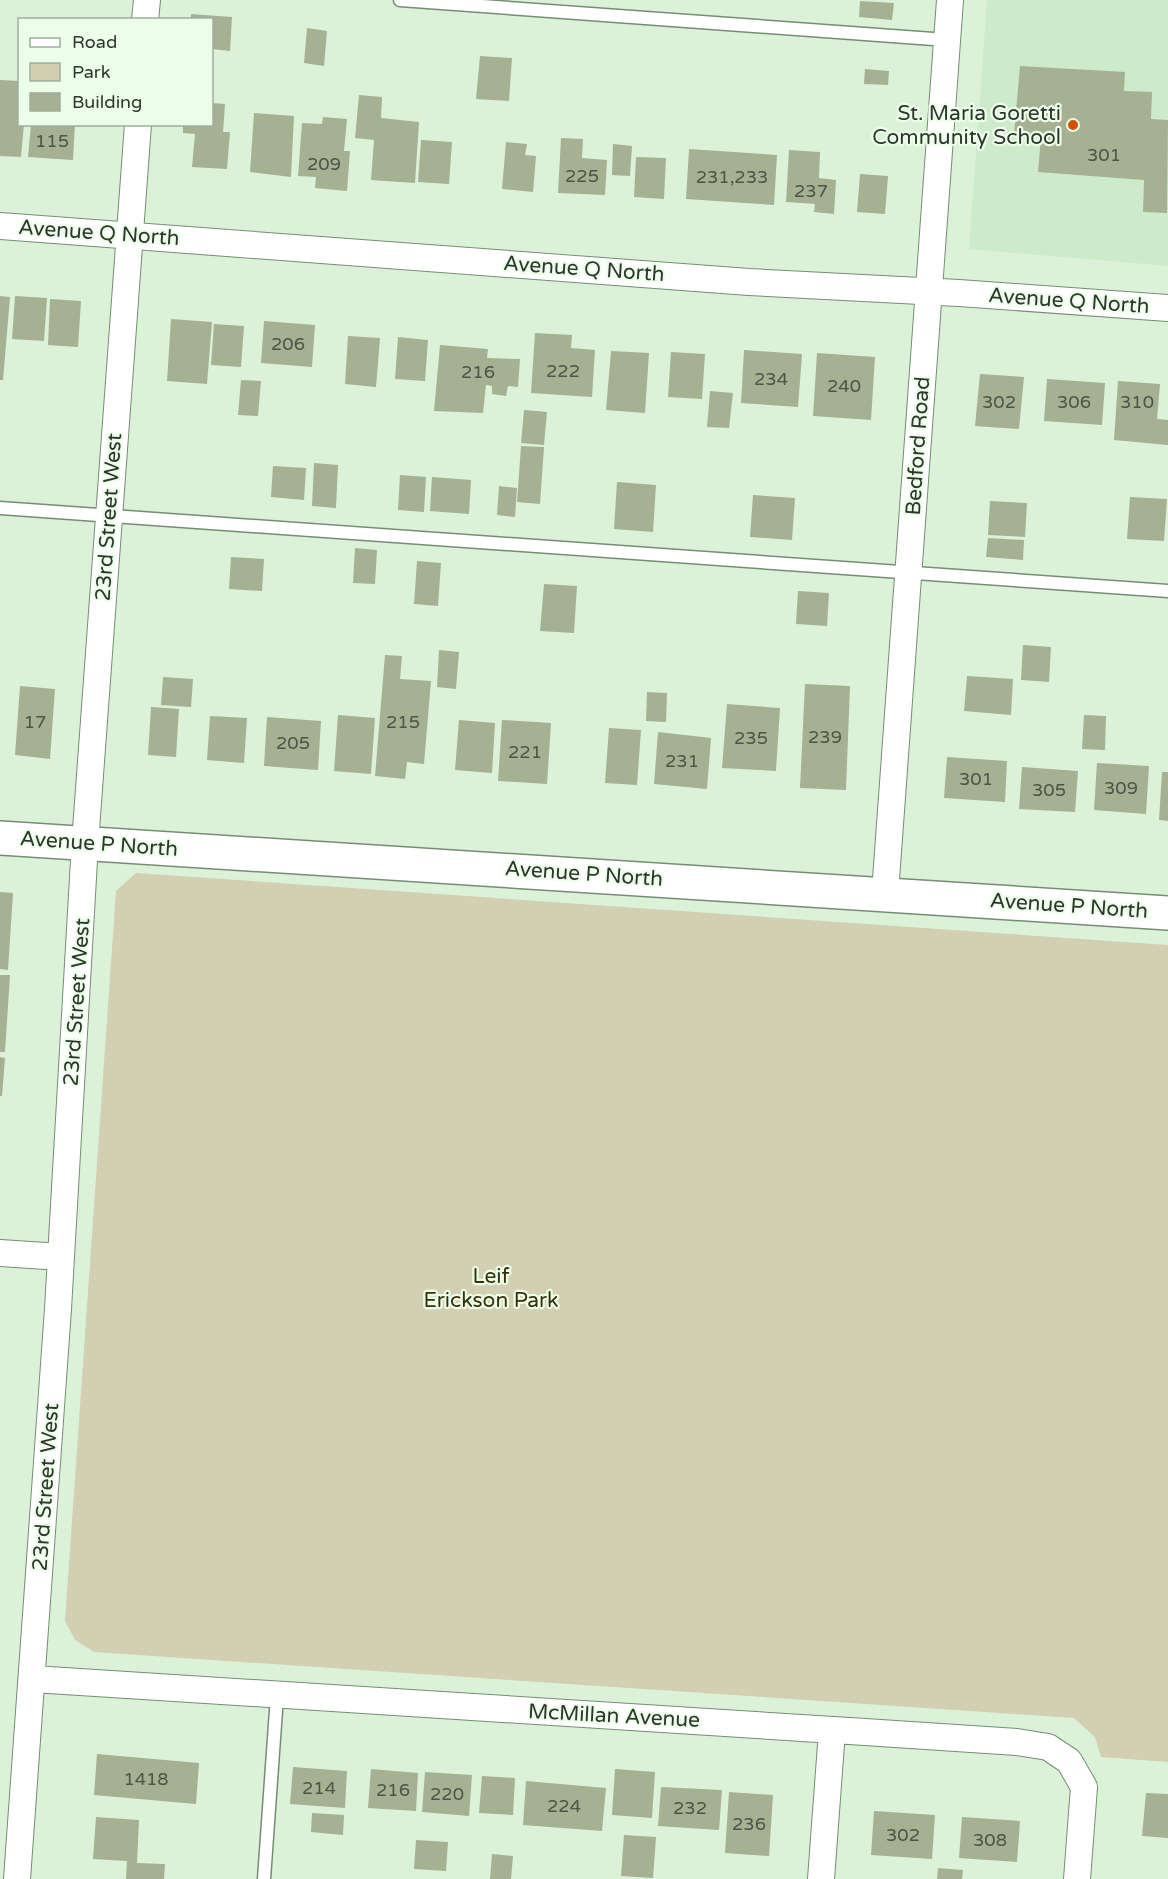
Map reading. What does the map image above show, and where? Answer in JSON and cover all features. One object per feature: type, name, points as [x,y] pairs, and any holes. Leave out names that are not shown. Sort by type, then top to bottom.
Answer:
[{"type":"main road","name":"Avenue P North","points":[[0,838],[885,893],[1168,913]]},
{"type":"street","points":[[145,18],[147,0]]},
{"type":"street","name":"Bedford Road","points":[[885,893],[950,0]]},
{"type":"street","name":"23rd Street West","points":[[17,1879],[33,1679],[61,1257],[85,843],[138,126]]},
{"type":"street","name":"Avenue Q North","points":[[0,226],[749,282],[928,291],[1168,308]]},
{"type":"street","points":[[0,1253],[61,1257]]},
{"type":"street","name":"McMillan Avenue","points":[[33,1679],[1017,1742],[1048,1747],[1069,1761],[1084,1787],[1077,1879]]},
{"type":"street","points":[[821,1879],[832,1731]]},
{"type":"lane","points":[[400,0],[947,40]]},
{"type":"lane","points":[[0,508],[1168,591]]},
{"type":"lane","points":[[264,1879],[277,1696]]},
{"type":"shaded area","name":"St. Maria Goretti Community School","points":[[987,0],[1168,0],[1168,266],[969,249]]},
{"type":"green space","name":"Leif Erickson Park","points":[[136,873],[1168,945],[1168,1762],[1101,1757],[1095,1737],[1074,1718],[94,1652],[75,1640],[65,1621],[116,891]]},
{"type":"building","points":[[860,1],[894,3],[892,20],[859,17]]},
{"type":"building","points":[[191,14],[232,17],[230,51],[213,49],[213,18],[191,18]]},
{"type":"building","points":[[307,28],[327,31],[324,66],[304,63]]},
{"type":"building","points":[[480,56],[512,58],[509,101],[476,99]]},
{"type":"building","points":[[1020,66],[1125,72],[1124,91],[1152,92],[1151,119],[1168,120],[1167,213],[1143,212],[1144,180],[1038,172],[1041,137],[1014,135]]},
{"type":"building","points":[[865,69],[889,71],[888,85],[864,84]]},
{"type":"building","points":[[0,80],[18,81],[18,126],[24,126],[21,157],[0,156]]},
{"type":"building","points":[[359,95],[382,97],[381,118],[419,122],[415,183],[371,180],[374,140],[355,138]]},
{"type":"building","points":[[213,103],[225,104],[223,132],[230,132],[227,169],[192,167],[195,134],[183,133],[183,126],[213,126]]},
{"type":"building","points":[[254,113],[294,116],[291,177],[250,172]]},
{"type":"building","points":[[323,117],[347,119],[344,151],[350,151],[347,191],[315,188],[316,177],[298,176],[302,123],[322,124]]},
{"type":"building","points":[[31,126],[75,126],[73,160],[28,157]]},
{"type":"building","points":[[561,138],[583,139],[582,158],[607,160],[605,195],[558,193]]},
{"type":"building","points":[[421,140],[452,142],[449,184],[418,182]]},
{"type":"building","points":[[506,142],[527,144],[525,155],[536,156],[533,192],[502,189]]},
{"type":"building","points":[[613,144],[632,146],[630,176],[612,175]]},
{"type":"building","points":[[689,149],[777,155],[774,205],[686,199]]},
{"type":"building","points":[[789,150],[820,152],[819,178],[836,180],[834,214],[814,212],[815,204],[786,202]]},
{"type":"building","points":[[636,157],[666,158],[664,199],[634,197]]},
{"type":"building","points":[[860,174],[888,176],[885,214],[857,212]]},
{"type":"building","points":[[0,296],[10,297],[3,380],[0,380]]},
{"type":"building","points":[[15,296],[47,298],[44,341],[12,339]]},
{"type":"building","points":[[50,299],[81,301],[78,347],[48,345]]},
{"type":"building","points":[[171,319],[212,322],[207,384],[167,381]]},
{"type":"building","points":[[264,321],[315,325],[312,367],[261,363]]},
{"type":"building","points":[[214,324],[244,326],[241,367],[211,365]]},
{"type":"building","points":[[535,333],[572,335],[571,348],[595,350],[592,397],[531,393]]},
{"type":"building","points":[[348,336],[380,338],[376,387],[345,384]]},
{"type":"building","points":[[398,337],[428,340],[425,381],[395,379]]},
{"type":"building","points":[[440,345],[488,349],[487,358],[520,359],[518,387],[508,386],[506,396],[492,394],[492,386],[486,385],[483,413],[434,411]]},
{"type":"building","points":[[744,350],[802,354],[798,407],[741,403]]},
{"type":"building","points":[[611,351],[649,353],[645,413],[606,410]]},
{"type":"building","points":[[671,352],[705,354],[702,399],[668,397]]},
{"type":"building","points":[[817,353],[875,357],[871,420],[813,416]]},
{"type":"building","points":[[980,374],[1024,377],[1019,429],[975,426]]},
{"type":"building","points":[[1047,379],[1105,383],[1102,425],[1044,421]]},
{"type":"building","points":[[241,380],[261,381],[258,416],[238,415]]},
{"type":"building","points":[[1118,381],[1160,384],[1157,419],[1168,420],[1168,445],[1114,440]]},
{"type":"building","points":[[710,391],[733,393],[729,428],[707,427]]},
{"type":"building","points":[[524,410],[547,412],[544,445],[521,443]]},
{"type":"building","points":[[521,446],[544,447],[540,504],[517,502]]},
{"type":"building","points":[[314,463],[338,465],[336,508],[312,506]]},
{"type":"building","points":[[273,466],[306,468],[304,500],[271,497]]},
{"type":"building","points":[[400,475],[426,477],[424,512],[398,510]]},
{"type":"building","points":[[432,477],[471,480],[469,514],[430,511]]},
{"type":"building","points":[[617,482],[656,485],[653,532],[614,529]]},
{"type":"building","points":[[499,486],[517,488],[515,517],[497,515]]},
{"type":"building","points":[[753,495],[795,498],[792,540],[750,537]]},
{"type":"building","points":[[1130,497],[1167,499],[1164,541],[1127,539]]},
{"type":"building","points":[[990,501],[1027,503],[1025,537],[988,535]]},
{"type":"building","points":[[988,538],[1024,540],[1023,560],[986,557]]},
{"type":"building","points":[[355,548],[377,550],[375,584],[353,583]]},
{"type":"building","points":[[231,557],[264,559],[262,591],[229,589]]},
{"type":"building","points":[[417,561],[441,563],[438,606],[414,604]]},
{"type":"building","points":[[544,584],[577,586],[574,633],[540,631]]},
{"type":"building","points":[[798,591],[829,593],[827,626],[796,624]]},
{"type":"building","points":[[1023,645],[1051,647],[1049,682],[1021,680]]},
{"type":"building","points":[[439,650],[459,652],[456,689],[437,687]]},
{"type":"building","points":[[385,655],[402,656],[400,679],[431,681],[424,764],[407,762],[405,779],[375,776]]},
{"type":"building","points":[[967,676],[1013,679],[1011,715],[964,711]]},
{"type":"building","points":[[163,677],[193,679],[191,707],[161,705]]},
{"type":"building","points":[[805,684],[850,686],[846,790],[800,788]]},
{"type":"building","points":[[20,686],[55,689],[50,759],[15,755]]},
{"type":"building","points":[[647,692],[667,693],[666,722],[646,721]]},
{"type":"building","points":[[727,704],[780,708],[776,771],[722,768]]},
{"type":"building","points":[[151,707],[179,709],[176,757],[148,755]]},
{"type":"building","points":[[338,715],[375,718],[371,774],[334,771]]},
{"type":"building","points":[[1084,715],[1106,716],[1105,750],[1082,749]]},
{"type":"building","points":[[210,716],[247,718],[244,763],[207,760]]},
{"type":"building","points":[[267,717],[321,721],[318,770],[264,766]]},
{"type":"building","points":[[459,720],[495,723],[492,773],[455,770]]},
{"type":"building","points":[[502,720],[551,723],[547,784],[498,781]]},
{"type":"building","points":[[609,728],[641,730],[637,785],[605,783]]},
{"type":"building","points":[[658,732],[711,738],[707,789],[654,784]]},
{"type":"building","points":[[947,757],[1007,761],[1005,802],[944,798]]},
{"type":"building","points":[[1097,763],[1149,766],[1146,814],[1094,810]]},
{"type":"building","points":[[1022,767],[1078,771],[1075,812],[1019,809]]},
{"type":"building","points":[[1162,772],[1168,772],[1168,821],[1159,820]]},
{"type":"building","points":[[0,892],[13,893],[8,970],[0,969]]},
{"type":"building","points":[[0,975],[10,975],[5,1052],[0,1052]]},
{"type":"building","points":[[0,1057],[5,1058],[2,1096],[0,1096]]},
{"type":"building","points":[[97,1754],[199,1763],[196,1804],[94,1795]]},
{"type":"building","points":[[293,1767],[347,1771],[345,1808],[290,1804]]},
{"type":"building","points":[[371,1769],[418,1773],[416,1811],[368,1808]]},
{"type":"building","points":[[615,1769],[655,1772],[652,1818],[612,1815]]},
{"type":"building","points":[[425,1772],[472,1775],[469,1816],[422,1812]]},
{"type":"building","points":[[482,1776],[515,1778],[513,1815],[479,1813]]},
{"type":"building","points":[[526,1781],[606,1788],[602,1831],[523,1825]]},
{"type":"building","points":[[661,1787],[722,1790],[719,1830],[658,1826]]},
{"type":"building","points":[[729,1792],[773,1795],[769,1856],[725,1853]]},
{"type":"building","points":[[1146,1793],[1168,1794],[1168,1838],[1142,1836]]},
{"type":"building","points":[[874,1811],[935,1815],[932,1859],[871,1855]]},
{"type":"building","points":[[312,1813],[344,1815],[343,1835],[311,1832]]},
{"type":"building","points":[[96,1817],[139,1820],[137,1863],[165,1864],[164,1879],[126,1879],[127,1861],[93,1859]]},
{"type":"building","points":[[962,1817],[1020,1821],[1017,1862],[959,1858]]},
{"type":"building","points":[[624,1835],[656,1837],[653,1878],[621,1876]]},
{"type":"building","points":[[416,1840],[448,1842],[446,1871],[414,1869]]},
{"type":"building","points":[[492,1854],[513,1856],[511,1879],[490,1879]]},
{"type":"building","points":[[938,1868],[963,1870],[962,1879],[937,1879]]},
{"type":"place","name":"St. Maria Goretti Community School","points":[[1073,125]]}]
